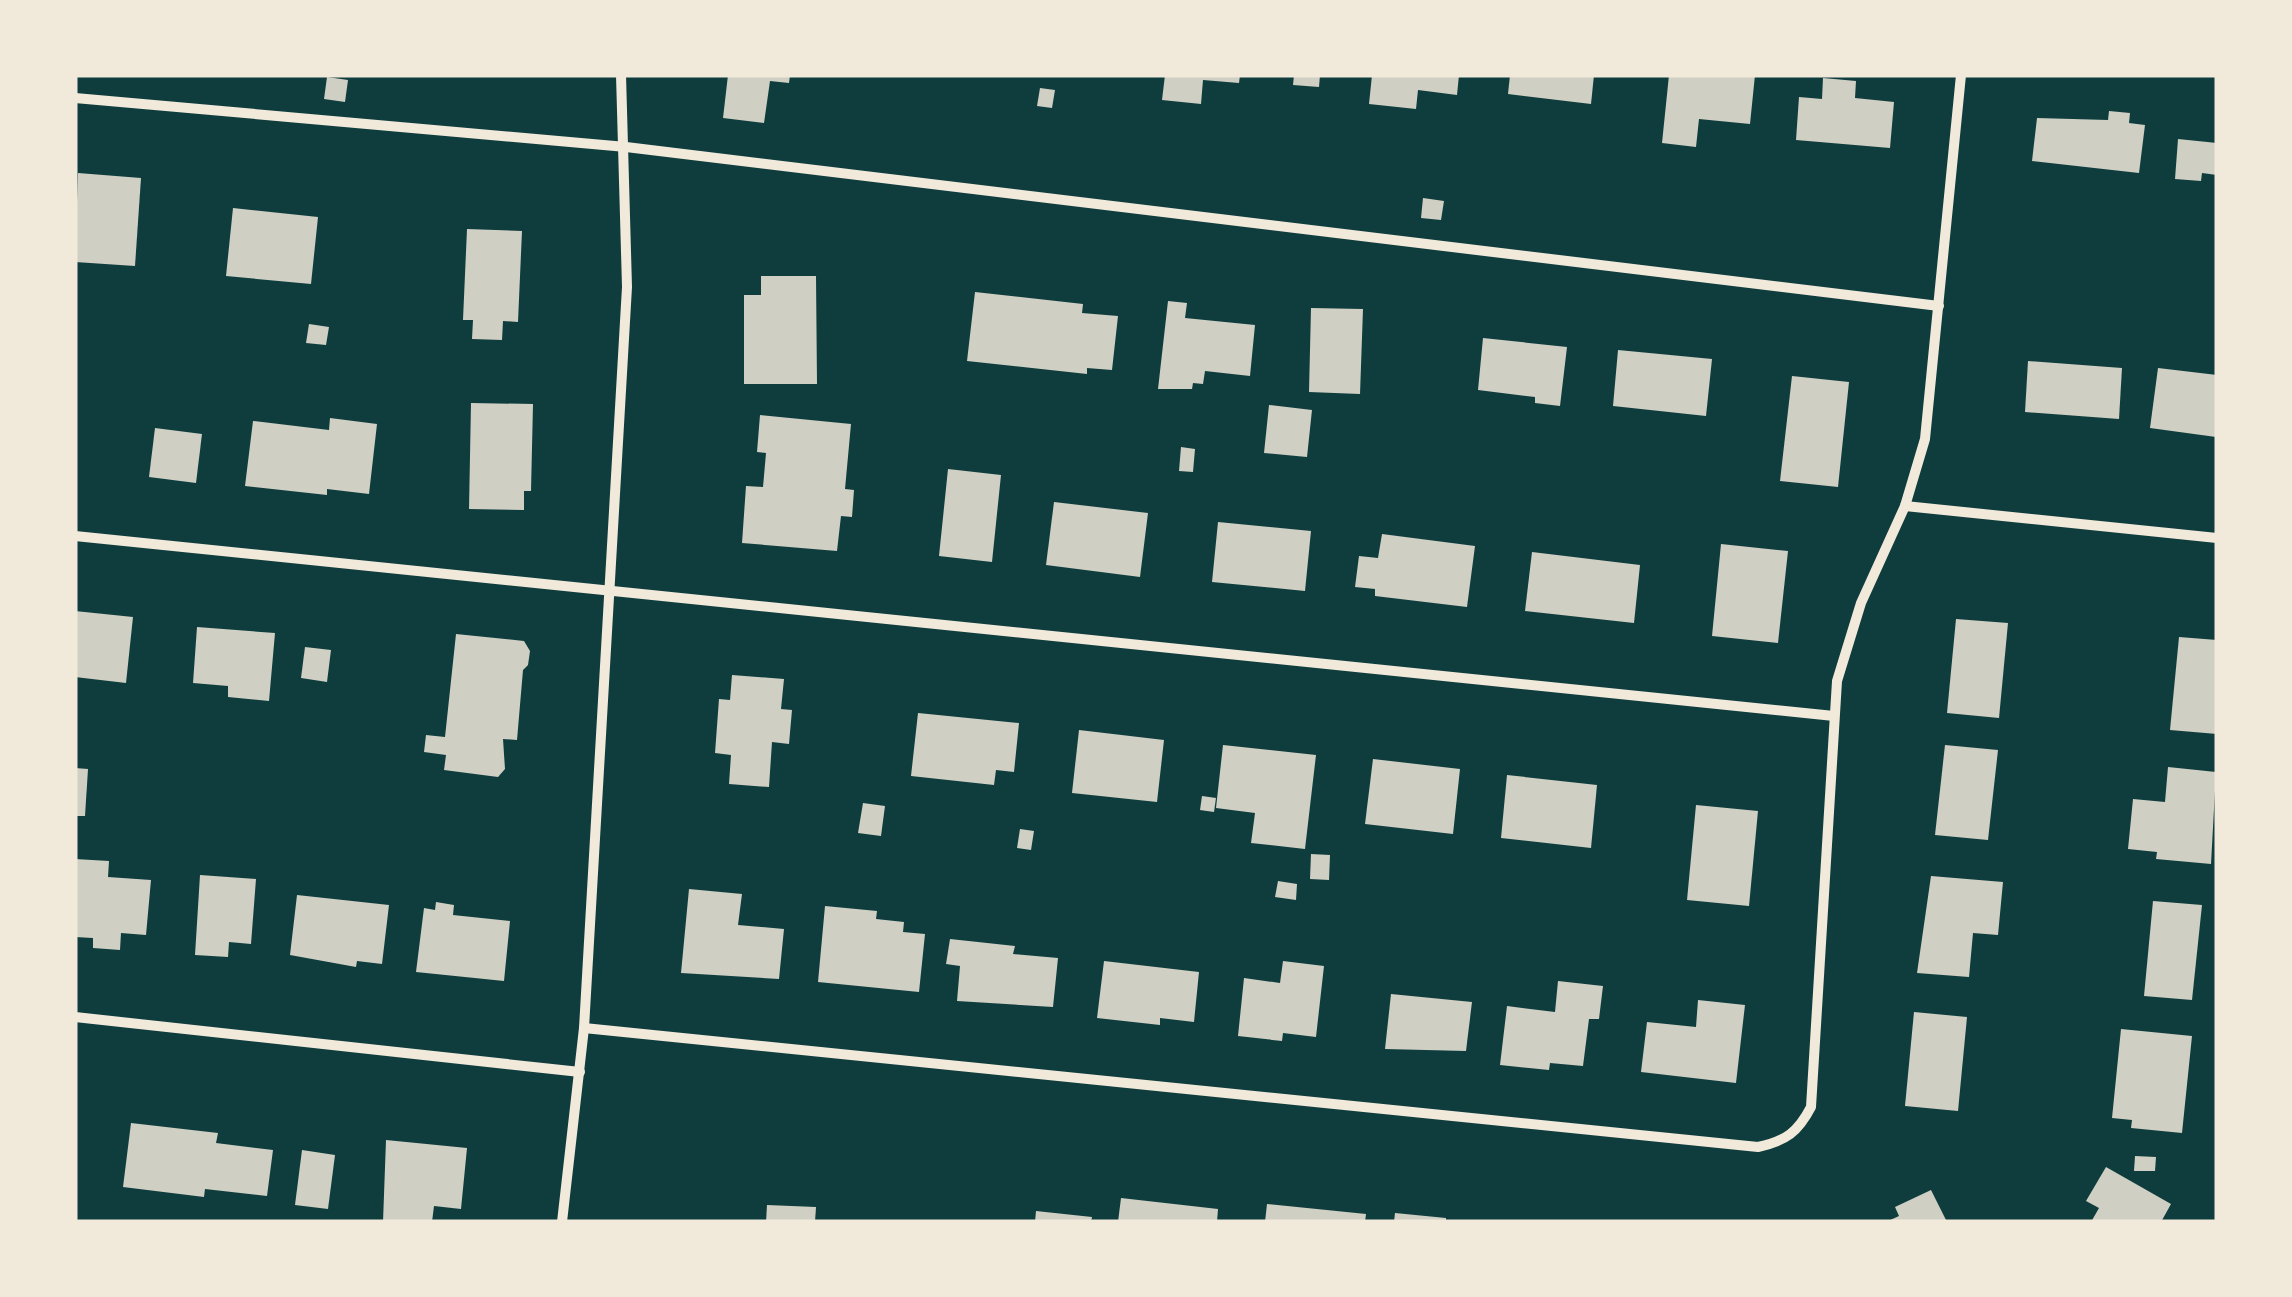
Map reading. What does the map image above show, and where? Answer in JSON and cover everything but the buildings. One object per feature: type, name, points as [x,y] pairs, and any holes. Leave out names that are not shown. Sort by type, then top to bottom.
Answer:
[{"type":"street","points":[[562,1222],[584,1028],[627,286],[621,75]]},
{"type":"street","points":[[584,1028],[1758,1147],[1782,1142],[1801,1128],[1811,1106],[1837,681],[1860,602],[1905,506],[1925,440],[1960,75]]},
{"type":"street","points":[[75,98],[626,147],[1939,306]]},
{"type":"street","points":[[1905,506],[2217,538]]},
{"type":"street","points":[[75,536],[1834,716]]},
{"type":"street","points":[[75,1017],[580,1072]]}]
